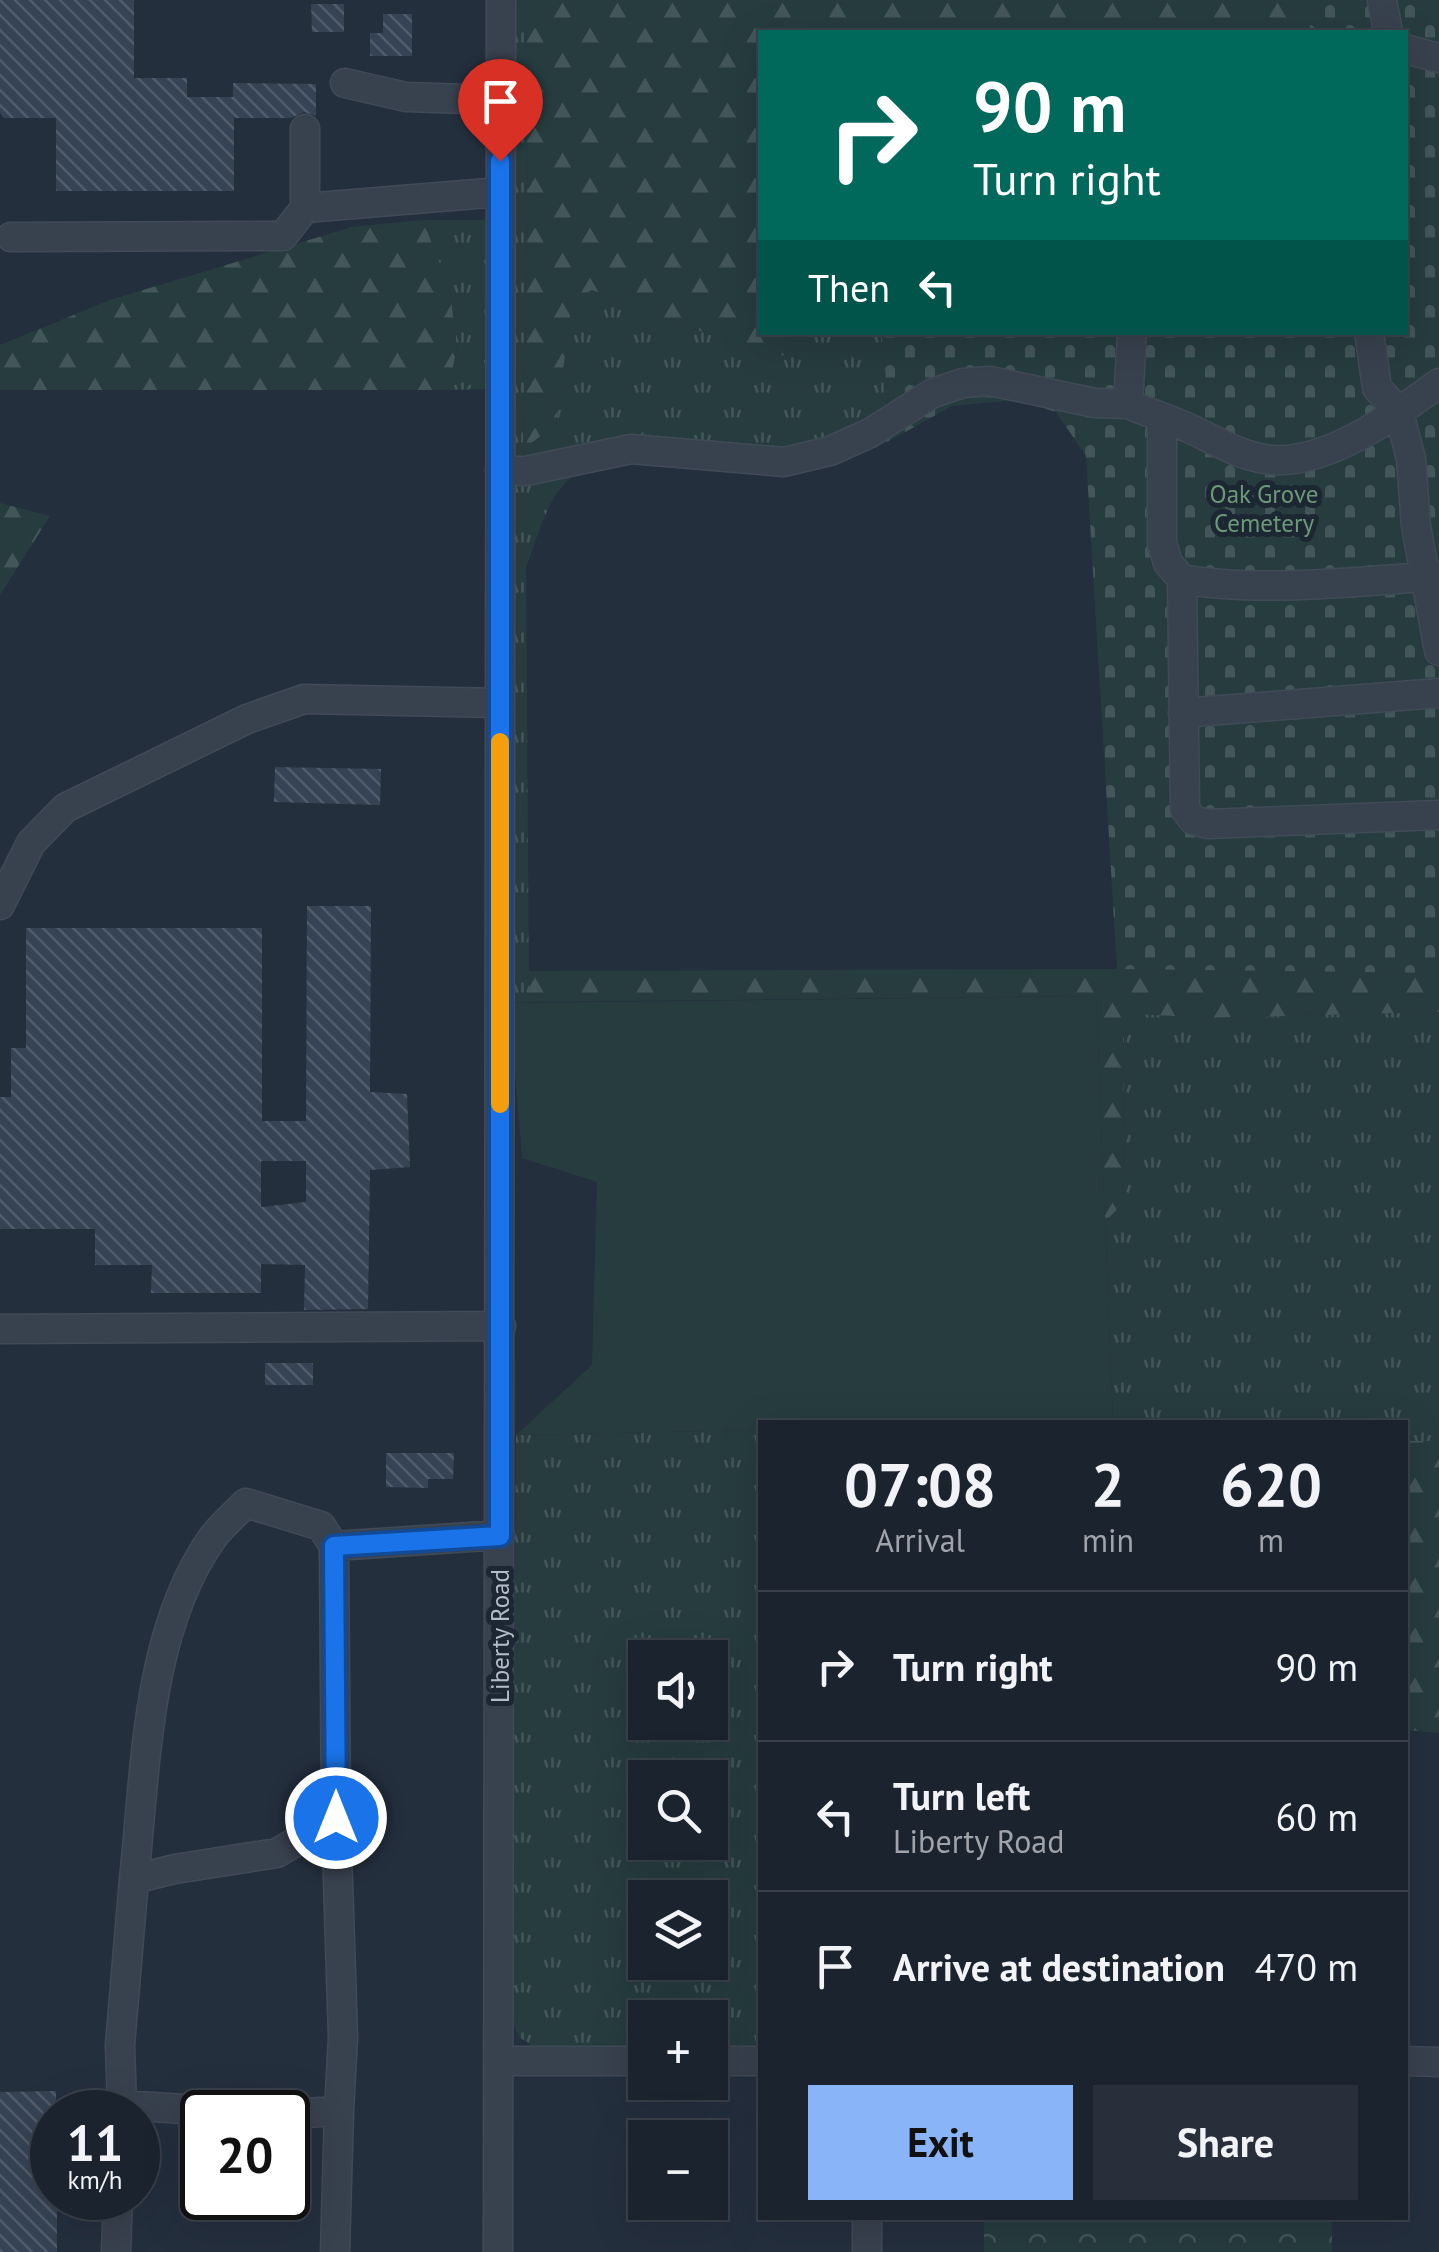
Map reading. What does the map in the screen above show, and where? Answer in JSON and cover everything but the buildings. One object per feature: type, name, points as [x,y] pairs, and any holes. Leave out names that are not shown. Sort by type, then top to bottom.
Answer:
[{"type":"street","name":"Liberty Road","points":[[498,2252],[500,0]]},
{"type":"street","points":[[1382,0],[1388,30]]},
{"type":"street","points":[[1408,50],[1439,58]]},
{"type":"street","points":[[345,83],[406,97],[500,100]]},
{"type":"street","points":[[11,237],[282,236],[306,208],[306,129]]},
{"type":"street","points":[[306,208],[500,192]]},
{"type":"street","points":[[1128,404],[1132,335]]},
{"type":"street","points":[[1370,335],[1377,388],[1399,412],[1411,459],[1416,526],[1433,577],[1439,651]]},
{"type":"street","points":[[500,470],[526,471],[632,448],[784,462],[830,451],[870,434],[933,394],[963,382],[990,381],[1095,403],[1128,404],[1240,452],[1267,460],[1293,460],[1316,454],[1399,412],[1439,383]]},
{"type":"street","points":[[1162,418],[1162,544],[1168,563],[1182,579],[1215,585],[1259,585],[1433,577]]},
{"type":"street","points":[[1182,579],[1182,793],[1185,809],[1193,820],[1208,824],[1439,815]]},
{"type":"street","points":[[1183,713],[1439,693]]},
{"type":"street","points":[[0,904],[31,843],[65,808],[247,719],[304,699],[500,703]]},
{"type":"street","points":[[0,1330],[501,1326]]},
{"type":"street","points":[[121,2090],[120,2045],[134,1880],[157,1675],[171,1618],[214,1536],[246,1504],[321,1526],[334,1546],[343,2037],[335,2252]]},
{"type":"street","points":[[334,1546],[500,1536]]},
{"type":"street","points":[[134,1880],[174,1869],[278,1853],[336,1818]]},
{"type":"street","points":[[499,2061],[628,2061]]},
{"type":"street","points":[[728,2061],[758,2061]]},
{"type":"street","points":[[1408,2062],[1439,2062]]},
{"type":"street","points":[[310,2113],[339,2111]]},
{"type":"street","points":[[116,2252],[117,2220]]},
{"type":"street","points":[[867,2220],[867,2252]]},
{"type":"green space","points":[[511,0],[526,0],[528,216],[523,448],[556,425],[572,301],[592,290],[766,356],[791,354],[798,335],[882,335],[891,440],[822,464],[769,473],[732,473],[634,462],[591,466],[575,474],[557,493],[526,568],[529,1002],[509,1003]]},
{"type":"green space","points":[[526,0],[1304,0],[1311,30],[758,30],[758,335],[798,335],[791,355],[766,356],[592,290],[572,301],[556,425],[523,449],[528,216]]},
{"type":"green space","name":"Oak Grove Cemetery","points":[[1304,0],[1439,0],[1439,973],[1117,969],[1086,456],[1056,412],[1014,400],[952,406],[891,440],[882,335],[1408,335],[1408,30],[1311,30]]},
{"type":"green space","points":[[423,220],[487,220],[489,389],[448,390],[457,348],[450,291]]},
{"type":"green space","points":[[423,220],[450,291],[457,348],[448,390],[0,390],[0,345],[110,300],[352,227]]},
{"type":"green space","points":[[0,503],[50,516],[0,595]]},
{"type":"green space","points":[[1117,969],[1439,973],[1439,1012],[1210,1018],[1137,1014],[1123,1038],[1124,1202],[1105,1222],[1096,996],[529,1002],[529,971]]},
{"type":"green space","points":[[1096,996],[1113,1420],[758,1420],[758,1430],[516,1435],[592,1365],[597,1182],[522,1158],[509,1003]]},
{"type":"green space","points":[[1439,1012],[1439,1441],[1408,1441],[1408,1420],[1113,1420],[1105,1222],[1124,1202],[1123,1038],[1137,1013],[1210,1018]]},
{"type":"green space","points":[[758,1430],[758,2047],[728,2048],[728,2000],[628,2000],[628,2048],[537,2049],[519,2037],[512,2020],[516,1435]]},
{"type":"green space","points":[[1408,1441],[1439,1441],[1439,1733],[1408,1730]]},
{"type":"green space","points":[[984,2220],[1332,2220],[1332,2252],[984,2252]]},
{"type":"slow traffic","points":[[500,742],[500,1104]]},
{"type":"route","points":[[336,1818],[334,1546],[500,1536],[500,161]]}]
